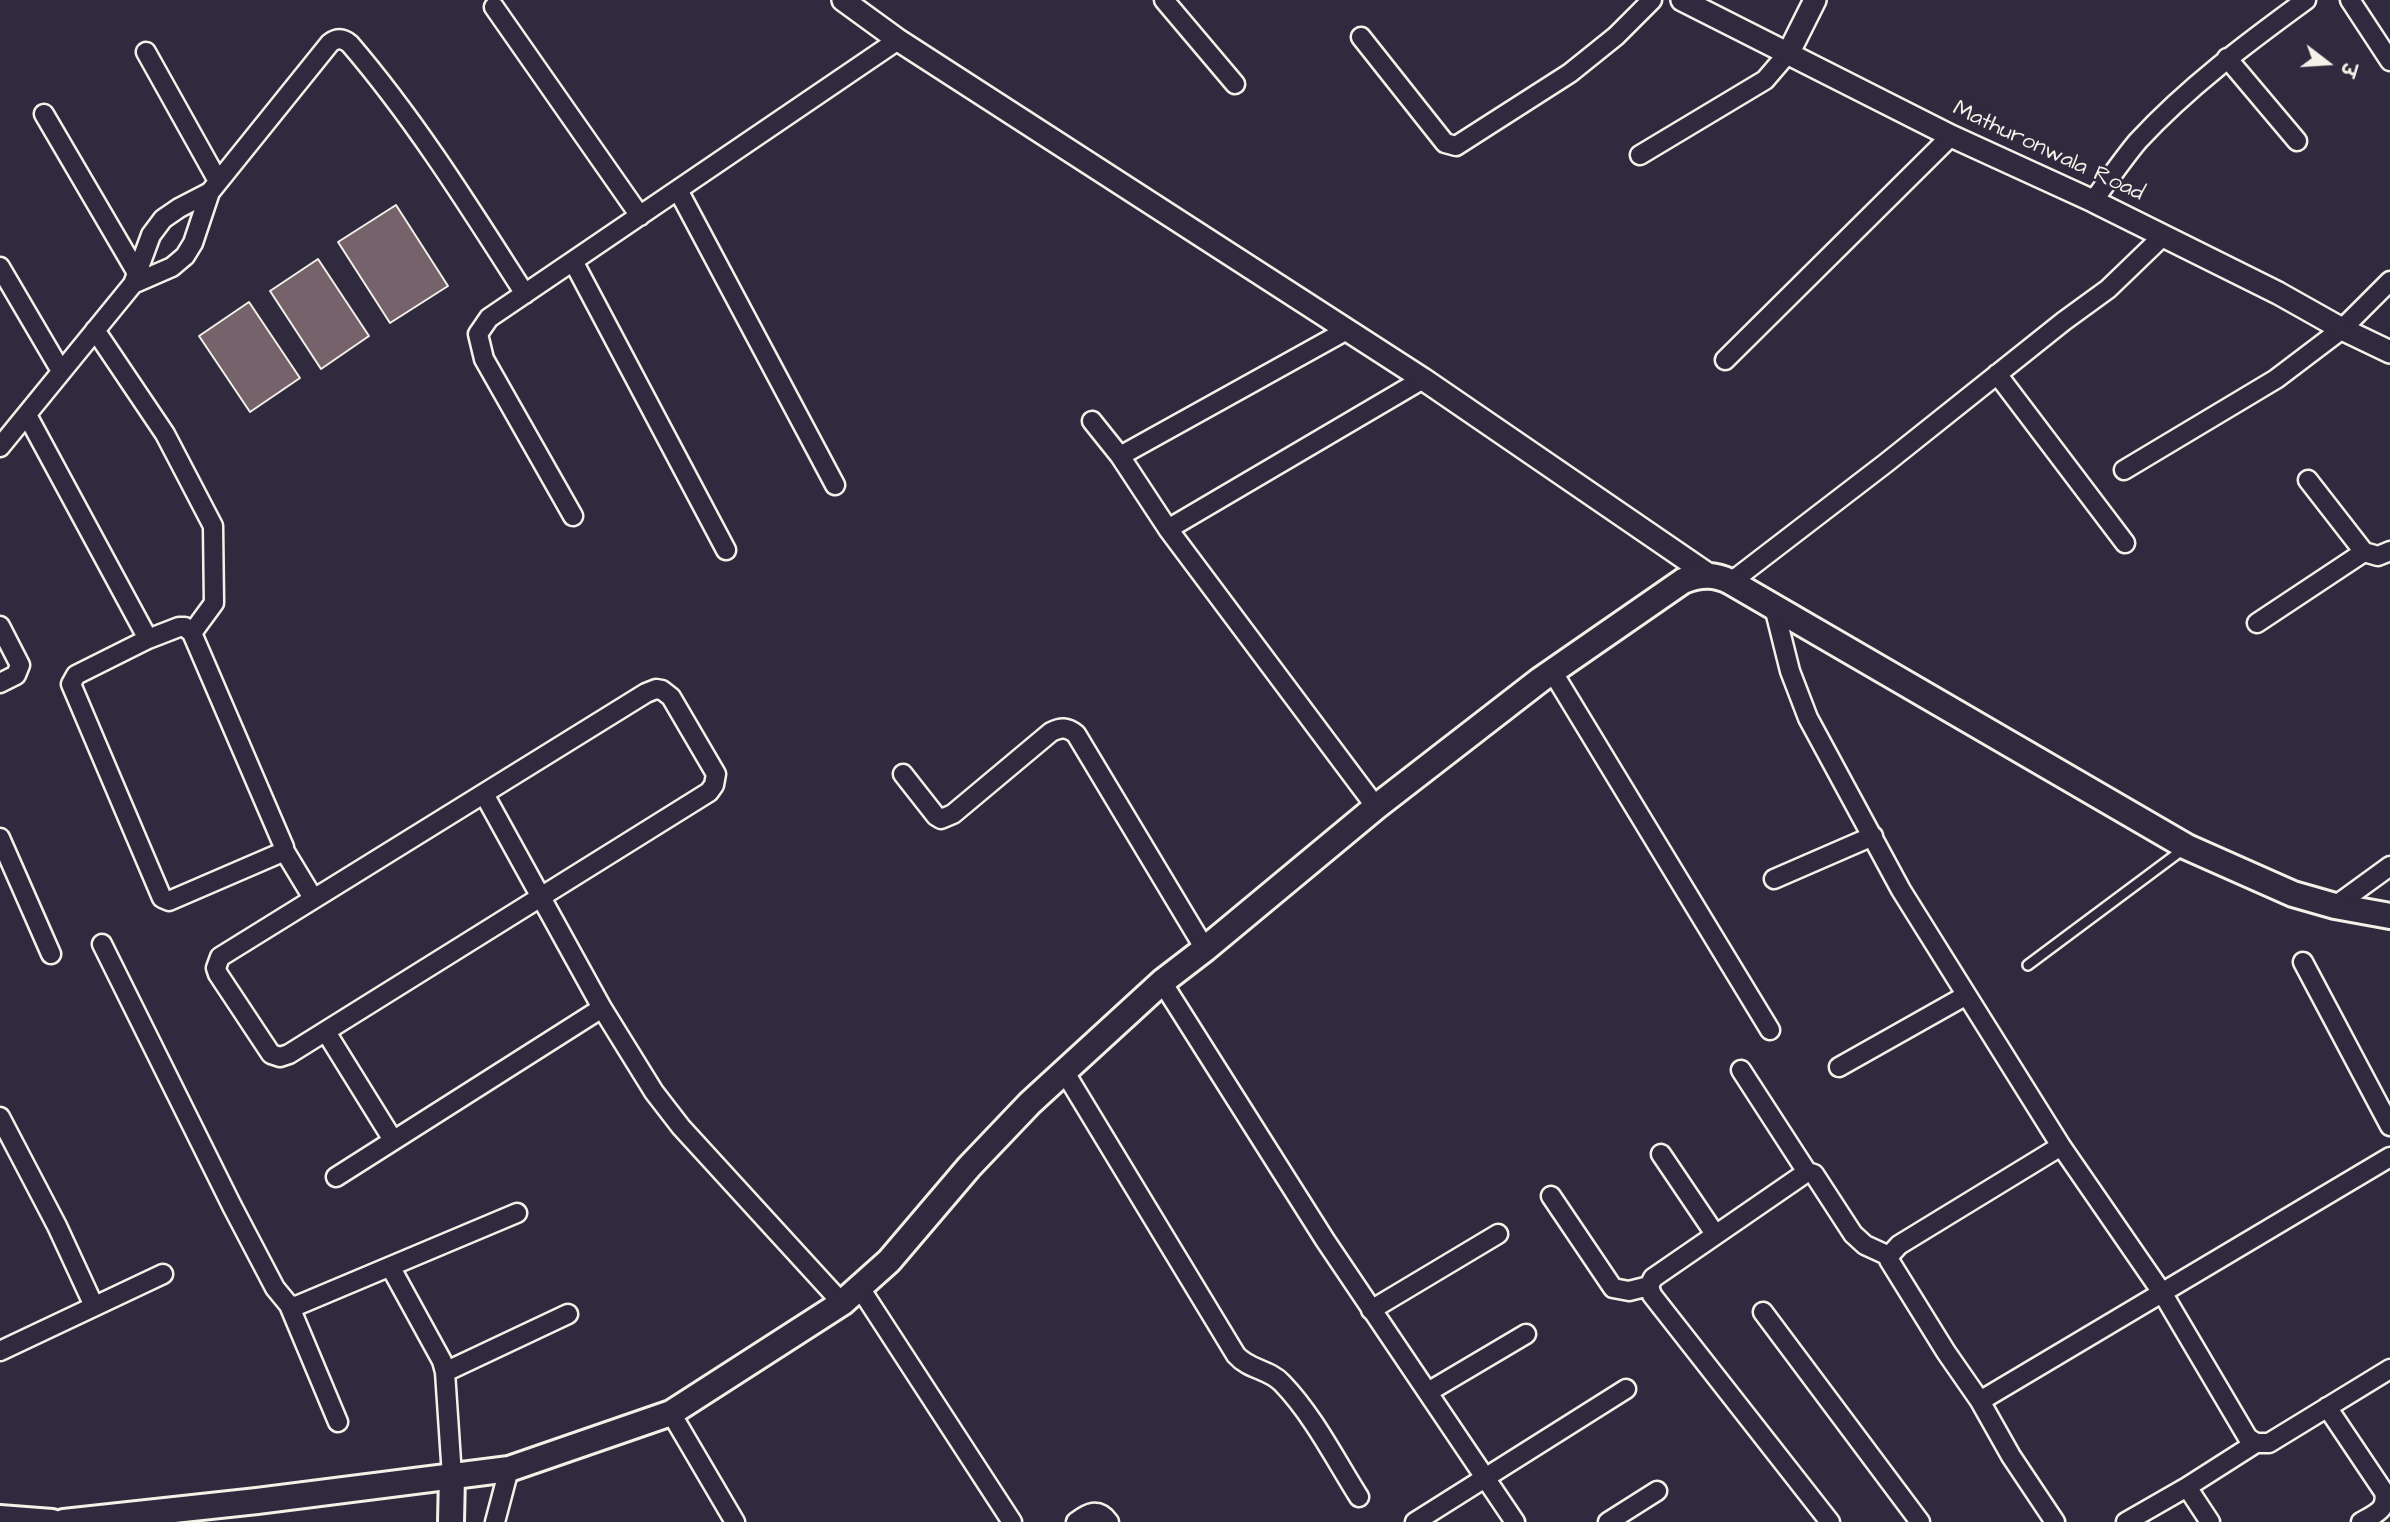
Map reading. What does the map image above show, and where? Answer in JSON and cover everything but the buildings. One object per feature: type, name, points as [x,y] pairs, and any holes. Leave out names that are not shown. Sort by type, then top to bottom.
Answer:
[{"type":"main road","points":[[64,1522],[509,1469],[671,1413],[851,1295],[905,1244],[969,1167],[1030,1103],[1162,982],[1376,807],[1552,671],[1684,581],[1720,579],[1774,607],[2187,847],[2248,876],[2293,894],[2334,906],[2390,916]]},
{"type":"main road","points":[[451,1522],[452,1476]]},
{"type":"main road","points":[[0,1518],[52,1522]]},
{"type":"street","points":[[844,0],[898,40],[1423,379],[1720,579],[1886,463],[2108,289],[2163,236]]},
{"type":"street","points":[[1164,0],[1235,83]]},
{"type":"street","points":[[1361,37],[1444,143],[1456,146],[1570,73],[1616,36],[1652,0]]},
{"type":"street","name":"Mathuronwala Road","points":[[1682,0],[1951,136],[2093,201],[2390,352]]},
{"type":"street","points":[[1640,155],[1765,80],[1789,52],[1815,0]]},
{"type":"street","points":[[2093,201],[2138,142],[2227,58],[2306,0]]},
{"type":"street","points":[[2350,0],[2390,61]]},
{"type":"street","points":[[494,7],[639,216]]},
{"type":"street","points":[[0,447],[135,279],[151,235],[163,219],[214,186],[336,39],[344,39],[385,85],[449,176],[525,294]]},
{"type":"street","points":[[573,516],[484,359],[478,334],[481,326],[898,40]]},
{"type":"street","points":[[135,279],[173,267],[186,256],[197,235],[214,186],[146,52]]},
{"type":"street","points":[[2227,58],[2297,141]]},
{"type":"street","points":[[44,114],[135,279]]},
{"type":"street","points":[[1725,360],[1951,136]]},
{"type":"street","points":[[678,191],[835,485]]},
{"type":"street","points":[[573,261],[726,550]]},
{"type":"street","points":[[0,267],[61,371]]},
{"type":"street","points":[[2124,470],[2276,379],[2342,329],[2390,281]]},
{"type":"street","points":[[95,330],[165,434],[213,526],[214,603],[192,633]]},
{"type":"street","points":[[1120,456],[1347,330]]},
{"type":"street","points":[[1997,374],[2125,543]]},
{"type":"street","points":[[1168,530],[1423,379]]},
{"type":"street","points":[[27,415],[148,639]]},
{"type":"street","points":[[1092,421],[1120,456],[1168,530],[1376,807]]},
{"type":"street","points":[[2308,480],[2364,552],[2378,556],[2390,551]]},
{"type":"street","points":[[2257,623],[2364,552]]},
{"type":"street","points":[[1774,607],[1793,680],[1808,718],[1901,890],[2061,1146],[2163,1294],[2248,1438],[2256,1443],[2269,1443],[2390,1369]]},
{"type":"street","points":[[0,626],[20,665],[16,675],[0,683]]},
{"type":"street","points":[[284,850],[172,901],[162,898],[71,684],[76,675],[148,639],[182,626],[192,633],[279,832],[284,850],[313,898]]},
{"type":"street","points":[[1552,671],[1770,1030]]},
{"type":"street","points":[[656,689],[671,697],[716,774],[714,785],[709,792],[326,1032],[289,1054],[280,1057],[271,1054],[252,1029],[216,968],[216,962],[226,952],[484,794],[646,692],[656,689]]},
{"type":"street","points":[[903,774],[936,816],[945,818],[1051,732],[1063,727],[1071,730],[1076,734],[1205,949]]},
{"type":"street","points":[[484,794],[601,1008],[654,1092],[681,1127],[851,1295],[1012,1522]]},
{"type":"street","points":[[1774,879],[1873,836]]},
{"type":"street","points":[[0,838],[51,954]]},
{"type":"street","points":[[2334,906],[2390,866]]},
{"type":"street","points":[[102,944],[232,1206],[275,1288],[289,1306],[338,1422]]},
{"type":"street","points":[[2303,962],[2390,1126]]},
{"type":"street","points":[[1162,982],[1371,1310],[1515,1522]]},
{"type":"street","points":[[1839,1067],[1965,996]]},
{"type":"street","points":[[336,1177],[601,1008]]},
{"type":"street","points":[[326,1032],[393,1140]]},
{"type":"street","points":[[1741,1070],[1807,1172],[1814,1174],[1844,1223],[1859,1241],[1889,1256],[1946,1352],[1980,1401],[2011,1456],[2055,1522]]},
{"type":"street","points":[[1064,1071],[1236,1355],[1246,1365],[1273,1376],[1286,1387],[1359,1497]]},
{"type":"street","points":[[0,1116],[57,1226],[94,1306]]},
{"type":"street","points":[[1889,1256],[1915,1234],[2061,1146]]},
{"type":"street","points":[[1661,1154],[1715,1234]]},
{"type":"street","points":[[1980,1401],[2390,1157]]},
{"type":"street","points":[[1807,1172],[1653,1278],[1649,1286],[1652,1295],[1830,1522]]},
{"type":"street","points":[[1551,1196],[1602,1276],[1613,1288],[1629,1291],[1649,1286]]},
{"type":"street","points":[[289,1306],[296,1306],[391,1268],[517,1213]]},
{"type":"street","points":[[1371,1310],[1498,1234]]},
{"type":"street","points":[[391,1268],[445,1372],[452,1476]]},
{"type":"street","points":[[0,1351],[163,1273]]},
{"type":"street","points":[[1763,1312],[1920,1522]]},
{"type":"street","points":[[445,1372],[568,1314]]},
{"type":"street","points":[[1428,1392],[1525,1334]]},
{"type":"street","points":[[1415,1522],[1626,1389]]},
{"type":"street","points":[[2327,1407],[2384,1492],[2385,1504],[2382,1509],[2361,1522]]},
{"type":"street","points":[[671,1413],[736,1522]]},
{"type":"street","points":[[2126,1522],[2256,1443]]},
{"type":"street","points":[[495,1522],[509,1469]]},
{"type":"street","points":[[2187,1487],[2210,1522]]},
{"type":"street","points":[[1608,1522],[1657,1491]]},
{"type":"street","points":[[1076,1522],[1085,1515],[1096,1512],[1104,1515],[1108,1522]]},
{"type":"lane","points":[[2028,965],[2187,847]]}]
